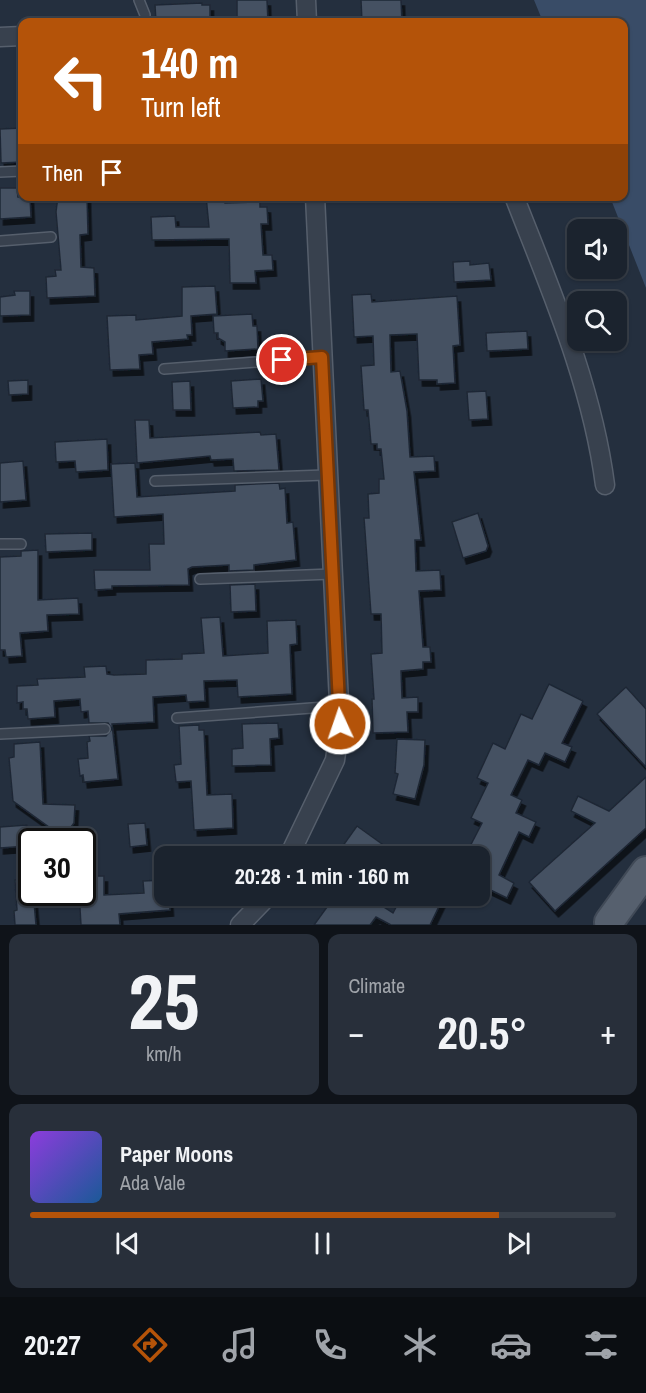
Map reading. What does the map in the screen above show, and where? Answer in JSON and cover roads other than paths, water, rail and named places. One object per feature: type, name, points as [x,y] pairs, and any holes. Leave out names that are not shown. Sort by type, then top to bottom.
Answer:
[{"type":"main road","points":[[608,924],[646,871]]},
{"type":"main road","points":[[608,924],[646,899]]},
{"type":"street","points":[[306,0],[307,18]]},
{"type":"street","points":[[0,37],[18,36]]},
{"type":"street","points":[[294,846],[335,760],[340,724],[326,475],[315,201]]},
{"type":"street","points":[[516,201],[576,355],[600,446],[604,485]]},
{"type":"street","points":[[240,925],[258,906]]},
{"type":"lane","points":[[139,0],[145,15]]},
{"type":"lane","points":[[0,172],[18,171]]},
{"type":"lane","points":[[0,241],[51,237]]},
{"type":"lane","points":[[164,369],[322,357]]},
{"type":"lane","points":[[155,481],[326,475]]},
{"type":"lane","points":[[0,544],[21,544]]},
{"type":"lane","points":[[200,579],[332,574]]},
{"type":"lane","points":[[177,718],[339,706]]},
{"type":"lane","points":[[0,734],[105,729]]},
{"type":"water","points":[[534,0],[646,0],[646,288],[627,240],[627,219],[619,219],[612,201],[628,201],[628,18],[541,18]]}]
